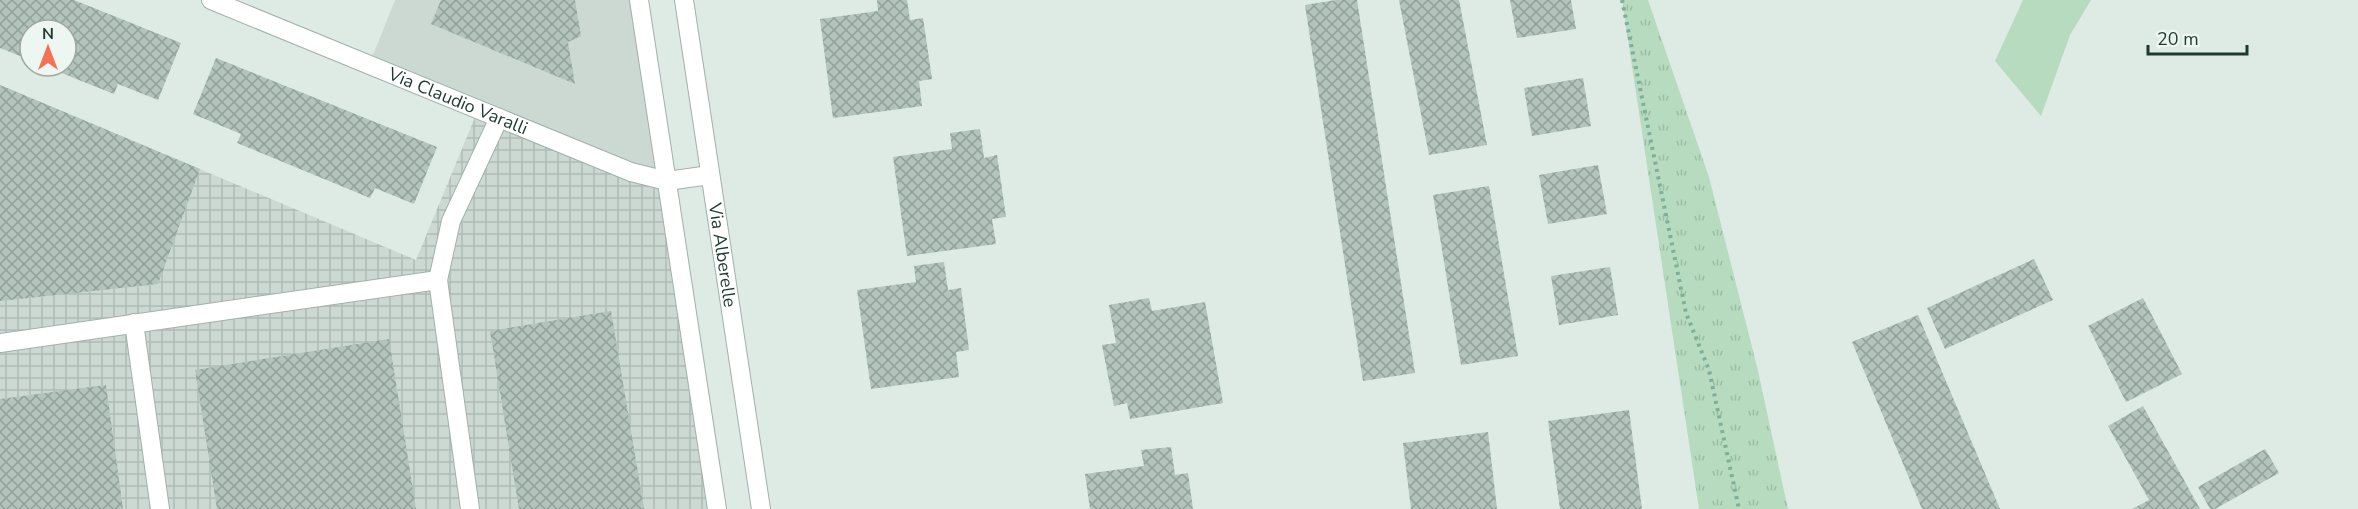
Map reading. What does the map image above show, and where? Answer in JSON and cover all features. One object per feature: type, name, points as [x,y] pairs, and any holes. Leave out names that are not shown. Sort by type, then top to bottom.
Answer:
[{"type":"street","name":"Via Claudio Varalli","points":[[211,0],[631,172],[667,181],[710,175]]},
{"type":"street","points":[[639,0],[655,92],[717,509]]},
{"type":"street","name":"Via Alberelle","points":[[684,0],[761,509]]},
{"type":"street","points":[[470,509],[438,280],[451,221],[499,118]]},
{"type":"street","points":[[0,343],[438,280]]},
{"type":"street","points":[[134,323],[160,509]]},
{"type":"path","points":[[1622,0],[1686,312],[1709,370],[1739,509]]},
{"type":"shaded area","points":[[395,0],[639,0],[667,181],[369,65]]},
{"type":"shaded area","points":[[0,85],[416,260],[478,110],[667,181],[717,509],[0,509]]},
{"type":"green space","points":[[1622,0],[1648,0],[1709,177],[1758,371],[1788,509],[1699,509]]},
{"type":"green space","points":[[2023,0],[2091,0],[2070,35],[2041,116],[1995,61]]},
{"type":"building","points":[[0,0],[74,0],[181,43],[158,100],[118,84],[114,94],[74,78],[78,78],[78,18],[18,18],[18,55],[0,48]]},
{"type":"building","points":[[441,0],[575,0],[581,36],[568,42],[575,84],[431,24]]},
{"type":"building","points":[[877,0],[907,0],[910,20],[923,18],[932,79],[919,81],[922,106],[833,118],[820,19],[878,11]]},
{"type":"building","points":[[1336,0],[1357,0],[1415,373],[1363,381],[1305,5]]},
{"type":"building","points":[[1399,0],[1459,0],[1487,145],[1429,155]]},
{"type":"building","points":[[1510,0],[1571,0],[1576,29],[1517,38]]},
{"type":"building","points":[[216,58],[437,147],[414,204],[375,188],[370,198],[237,143],[241,134],[193,114]]},
{"type":"building","points":[[1583,78],[1591,126],[1532,136],[1524,88]]},
{"type":"building","points":[[0,85],[200,169],[158,284],[0,301]]},
{"type":"building","points":[[980,129],[984,158],[997,155],[1006,217],[992,219],[996,244],[907,256],[893,157],[952,149],[950,133]]},
{"type":"building","points":[[1598,165],[1607,214],[1548,224],[1539,175]]},
{"type":"building","points":[[1489,186],[1518,356],[1461,365],[1433,195]]},
{"type":"building","points":[[2034,259],[2053,300],[1945,349],[1927,308]]},
{"type":"building","points":[[944,262],[948,290],[961,288],[969,350],[956,352],[959,377],[871,389],[857,290],[916,282],[914,266]]},
{"type":"building","points":[[1610,267],[1618,315],[1559,325],[1551,276]]},
{"type":"building","points":[[1149,298],[1152,311],[1205,302],[1223,403],[1130,419],[1127,403],[1114,406],[1102,345],[1116,343],[1109,305]]},
{"type":"building","points":[[2143,298],[2182,374],[2126,402],[2088,326]]},
{"type":"building","points":[[611,311],[644,509],[519,509],[490,331]]},
{"type":"building","points":[[1918,315],[2000,509],[1922,509],[1852,342]]},
{"type":"building","points":[[389,339],[416,509],[217,509],[195,370]]},
{"type":"building","points":[[106,385],[123,509],[0,509],[0,399]]},
{"type":"building","points":[[2143,406],[2200,509],[2132,509],[2149,500],[2108,426]]},
{"type":"building","points":[[1629,410],[1642,509],[1560,509],[1548,421]]},
{"type":"building","points":[[1488,432],[1497,509],[1411,509],[1403,443]]},
{"type":"building","points":[[1171,447],[1175,475],[1188,473],[1193,509],[1090,509],[1085,474],[1144,466],[1141,450]]},
{"type":"building","points":[[2265,449],[2279,473],[2215,509],[2210,509],[2198,487]]}]
